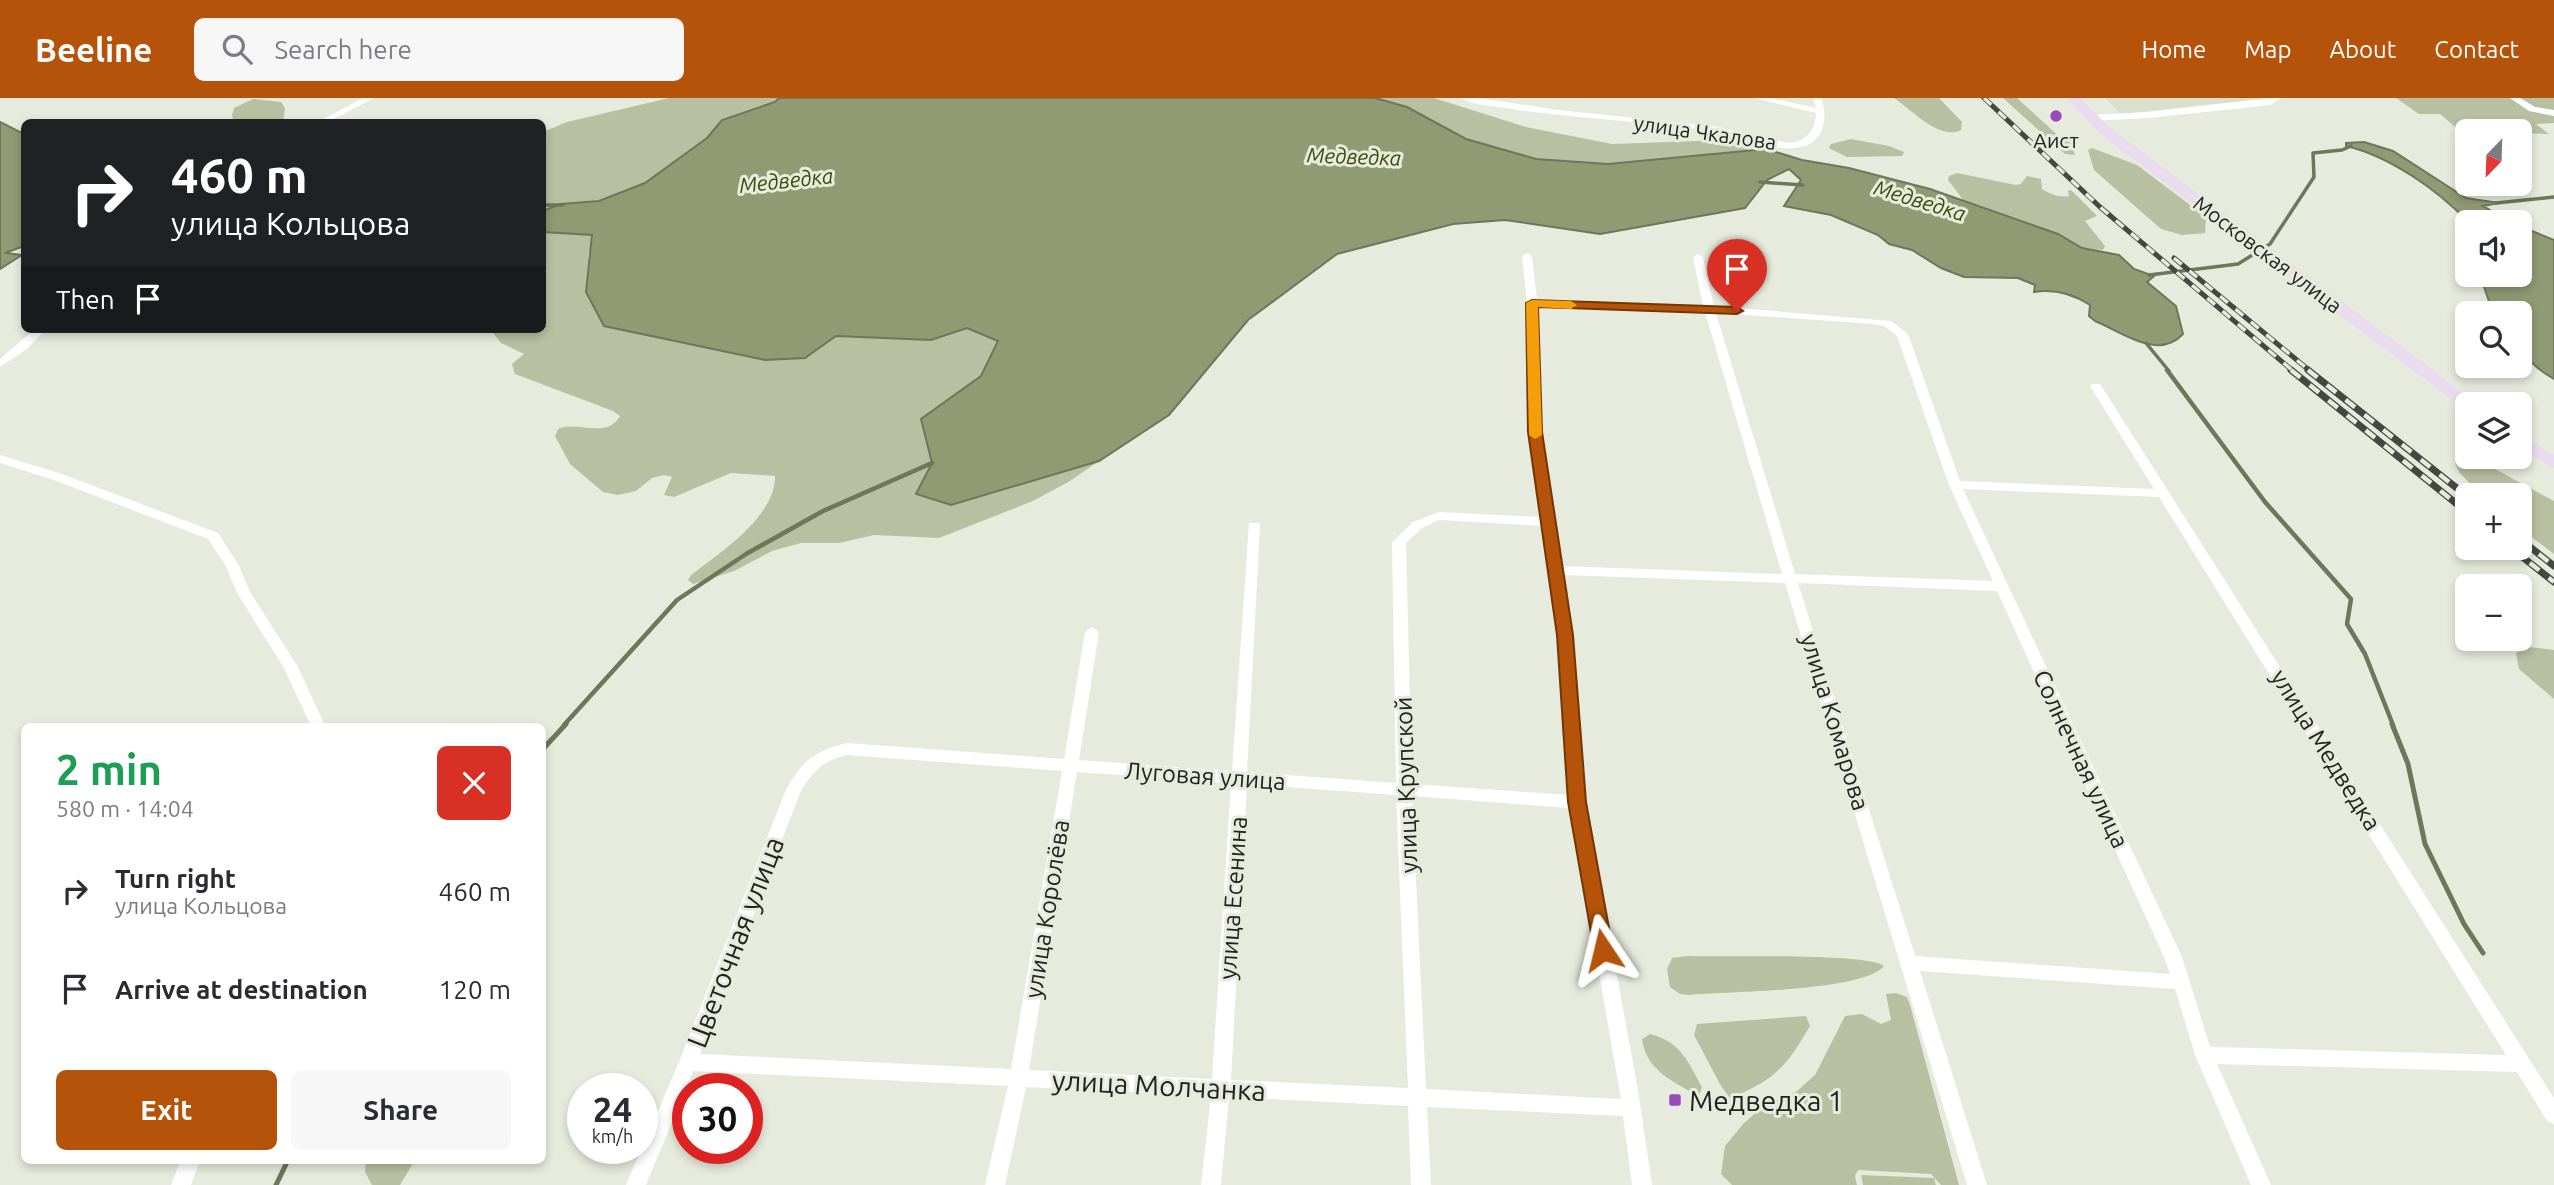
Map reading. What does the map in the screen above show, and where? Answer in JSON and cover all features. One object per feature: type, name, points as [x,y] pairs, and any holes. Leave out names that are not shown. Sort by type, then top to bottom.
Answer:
[{"type":"street","points":[[328,119],[370,98]]},
{"type":"street","name":"улица Чкалова","points":[[1465,98],[1528,109],[1716,129],[1754,140],[1799,145],[1812,135],[1820,122],[1822,112]]},
{"type":"street","points":[[1528,109],[1539,98]]},
{"type":"street","points":[[1759,98],[1822,112]]},
{"type":"street","points":[[1817,98],[1822,112]]},
{"type":"street","name":"Московская улица","points":[[2073,98],[2104,130],[2455,394]]},
{"type":"street","points":[[2092,118],[2180,112],[2271,102],[2277,98]]},
{"type":"street","points":[[2514,98],[2532,109],[2554,113]]},
{"type":"street","points":[[1527,256],[1532,303],[1535,432],[1546,522],[1565,635],[1577,802],[1642,1185]]},
{"type":"street","name":"улица Комарова","points":[[1698,257],[1709,309],[1790,578],[1978,1185]]},
{"type":"street","points":[[1532,303],[1709,309]]},
{"type":"street","name":"Солнечная улица","points":[[1709,309],[1873,321],[1887,323],[1902,334],[1955,485],[2173,957],[2204,1055],[2260,1185]]},
{"type":"street","points":[[0,364],[37,333]]},
{"type":"street","name":"улица Медведка","points":[[2096,386],[2554,1115]]},
{"type":"street","points":[[2532,448],[2554,463]]},
{"type":"street","points":[[0,459],[58,477],[213,536],[232,566],[244,593],[291,667],[317,723]]},
{"type":"street","points":[[1955,485],[2165,493]]},
{"type":"street","name":"улица Крупской","points":[[1421,1185],[1404,790],[1399,542],[1412,527],[1423,520],[1440,516],[1546,522]]},
{"type":"street","name":"улица Есенина","points":[[1211,1185],[1221,1088],[1254,526]]},
{"type":"street","points":[[1554,570],[2001,586]]},
{"type":"street","name":"улица Королёва","points":[[995,1185],[1019,1077],[1092,632]]},
{"type":"street","name":"Луговая улица","points":[[833,751],[847,749],[1577,802]]},
{"type":"street","name":"Цветочная улица","points":[[636,1185],[688,1062],[793,792],[806,768],[820,756],[833,751]]},
{"type":"street","points":[[1910,963],[2181,982]]},
{"type":"street","points":[[2204,1055],[2522,1064]]},
{"type":"street","name":"улица Молчанка","points":[[688,1062],[1631,1108]]},
{"type":"street","points":[[181,1185],[189,1164]]},
{"type":"shaded area","points":[[669,98],[779,98],[775,102],[722,120],[707,138],[645,183],[599,201],[560,204],[546,210],[546,131],[567,122]]},
{"type":"shaded area","points":[[1375,98],[1434,98],[1526,127],[1612,144],[1725,140],[1748,146],[1748,151],[1608,164],[1536,159],[1466,139],[1407,107]]},
{"type":"shaded area","points":[[1894,98],[1939,98],[1962,122],[1961,130],[1953,132],[1935,128]]},
{"type":"shaded area","points":[[2003,98],[2017,98],[2062,139],[2071,143],[2075,155],[2065,154]]},
{"type":"shaded area","points":[[2105,98],[2268,98],[2121,114]]},
{"type":"shaded area","points":[[2396,98],[2554,98],[2554,123],[2536,124],[2549,134],[2532,134],[2532,119],[2455,119],[2455,127],[2440,114],[2419,114]]},
{"type":"shaded area","points":[[253,99],[281,102],[285,108],[283,119],[233,119],[234,108]]},
{"type":"shaded area","points":[[1851,139],[1889,146],[1904,152],[1902,156],[1847,157],[1829,148],[1831,144]]},
{"type":"shaded area","points":[[2092,148],[2137,165],[2206,217],[2205,233],[2182,235],[2161,229],[2094,170],[2088,150]]},
{"type":"shaded area","points":[[1957,173],[2016,185],[2021,184],[2027,176],[2041,179],[2042,189],[2059,196],[2069,196],[2068,191],[2071,190],[2097,216],[2085,221],[2105,246],[2103,250],[2082,248],[2058,234],[1964,201],[1948,180],[1949,176]]},
{"type":"shaded area","points":[[546,232],[593,235],[588,257],[805,358],[836,336],[931,340],[967,328],[999,341],[981,376],[921,419],[932,463],[917,495],[1037,479],[1099,461],[1033,501],[939,538],[874,535],[839,543],[801,543],[772,551],[734,571],[693,584],[688,580],[691,575],[731,545],[757,519],[773,491],[775,476],[731,473],[674,497],[664,495],[672,477],[664,475],[652,478],[636,491],[618,495],[603,492],[570,464],[555,436],[558,429],[566,427],[607,427],[620,416],[515,374],[512,364],[524,354],[501,343],[493,333],[546,333]]},
{"type":"shaded area","points":[[2458,469],[2495,469],[2521,483],[2470,483]]},
{"type":"shaded area","points":[[2532,489],[2554,501],[2554,554],[2532,537]]},
{"type":"shaded area","points":[[2532,647],[2554,650],[2554,699],[2519,669],[2516,653],[2532,651]]},
{"type":"shaded area","points":[[1823,957],[1873,962],[1884,966],[1871,975],[1823,986],[1689,995],[1680,994],[1670,987],[1667,969],[1672,958]]},
{"type":"shaded area","points":[[1896,993],[1907,997],[1910,1005],[1959,1185],[1941,1185],[1931,1174],[1858,1170],[1855,1176],[1857,1185],[1732,1185],[1721,1174],[1725,1146],[1744,1123],[1766,1104],[1796,1092],[1815,1075],[1845,1016],[1862,1014],[1881,1024],[1891,1020],[1886,994]]},
{"type":"shaded area","points":[[1806,1016],[1810,1026],[1778,1071],[1758,1085],[1730,1098],[1694,1035],[1697,1024]]},
{"type":"shaded area","points":[[1650,1034],[1661,1037],[1682,1053],[1702,1087],[1699,1096],[1655,1067],[1642,1039]]},
{"type":"shaded area","points":[[366,1164],[413,1164],[400,1185],[372,1185],[365,1172]]},
{"type":"shaded area","points":[[1861,1175],[1934,1178],[1936,1185],[1863,1185]]},
{"type":"water","points":[[779,98],[1375,98],[1407,107],[1466,139],[1536,159],[1608,164],[1766,149],[1802,160],[1849,168],[1930,189],[2058,234],[2082,248],[2119,255],[2134,269],[2154,276],[2147,282],[2176,306],[2183,334],[2173,342],[2162,345],[2140,342],[2095,321],[2089,316],[2090,305],[2070,295],[2048,291],[2034,292],[2035,285],[2018,278],[1964,277],[1941,268],[1912,250],[1889,244],[1878,235],[1831,215],[1784,206],[1801,180],[1789,169],[1767,180],[1745,208],[1600,234],[1505,220],[1453,224],[1337,254],[1248,320],[1169,415],[1099,461],[951,505],[916,494],[932,463],[921,419],[981,376],[998,341],[967,328],[931,340],[836,336],[805,358],[765,360],[604,326],[586,292],[592,235],[546,232],[546,210],[560,204],[599,201],[645,183],[707,138],[722,120],[775,102]]},
{"type":"water","points":[[0,122],[21,132],[21,247],[5,253],[21,256],[0,269]]},
{"type":"water","points":[[2364,142],[2393,151],[2455,191],[2455,196],[2499,203],[2483,206],[2490,210],[2456,210],[2396,166],[2346,146],[2346,143]]},
{"type":"water","points":[[2532,231],[2554,240],[2554,379],[2532,362],[2532,301],[2489,301],[2484,287],[2532,287]]},
{"type":"waterway","name":"Медведка","points":[[2149,275],[2238,264],[2270,244],[2314,177],[2313,153],[2342,150],[2351,146]]},
{"type":"waterway","name":"Медведка","points":[[1760,182],[1803,185]]},
{"type":"waterway","name":"Медведка","points":[[2496,203],[2554,197]]},
{"type":"waterway","name":"Медведка","points":[[546,205],[563,205]]},
{"type":"waterway","points":[[2146,343],[2169,371]]},
{"type":"waterway","points":[[2167,370],[2265,502],[2351,599],[2347,624],[2365,654],[2393,725]]},
{"type":"waterway","points":[[564,725],[677,600],[746,554],[823,511],[932,463]]},
{"type":"waterway","points":[[546,746],[566,724]]},
{"type":"waterway","points":[[2392,724],[2408,764],[2425,844],[2464,924],[2483,953]]},
{"type":"waterway","points":[[276,1185],[286,1164]]},
{"type":"railway","points":[[1984,98],[2100,207],[2293,371]]},
{"type":"railway","points":[[2174,258],[2310,371]]},
{"type":"railway","points":[[2291,370],[2455,502]]},
{"type":"railway","points":[[2308,370],[2455,487]]},
{"type":"railway","points":[[2532,549],[2554,566]]},
{"type":"railway","points":[[2526,560],[2554,582]]},
{"type":"slow traffic","points":[[1535,435],[1532,303],[1571,305]]},
{"type":"place","name":"Аист","points":[[2056,116]]},
{"type":"place","name":"Медведка 1","points":[[1675,1100]]},
{"type":"route","points":[[1603,950],[1577,802],[1565,635],[1546,522],[1535,432],[1532,303],[1737,311]]}]
